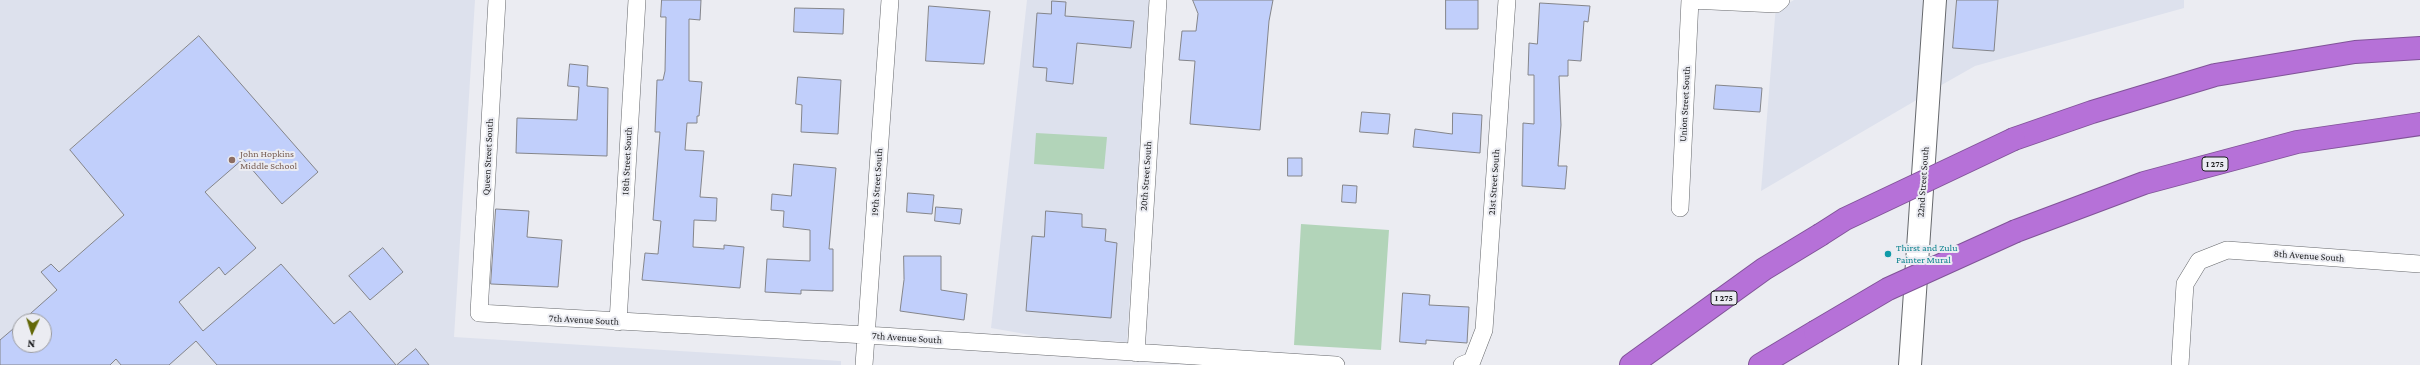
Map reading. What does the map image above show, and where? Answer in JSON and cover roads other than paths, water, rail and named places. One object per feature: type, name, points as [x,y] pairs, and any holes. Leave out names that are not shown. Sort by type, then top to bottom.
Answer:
[{"type":"highway","name":"I 275","points":[[1631,365],[1764,269],[1844,219],[2014,140],[2092,112],[2215,76],[2355,52],[2420,48]]},
{"type":"highway","name":"I 275","points":[[1760,365],[1888,289],[2016,231],[2144,183],[2290,144],[2420,124]]},
{"type":"street","name":"Queen Street South","points":[[479,313],[497,0]]},
{"type":"street","name":"18th Street South","points":[[618,322],[637,0]]},
{"type":"street","name":"19th Street South","points":[[864,365],[890,0]]},
{"type":"street","name":"20th Street South","points":[[1136,353],[1158,0]]},
{"type":"street","name":"21st Street South","points":[[1467,363],[1484,330],[1507,0]]},
{"type":"street","points":[[1690,0],[1776,4],[1781,0]]},
{"type":"street","name":"Union Street South","points":[[1680,208],[1690,0]]},
{"type":"street","name":"22nd Street South","points":[[1910,365],[1935,0]]},
{"type":"street","name":"8th Avenue South","points":[[2180,365],[2185,284],[2199,261],[2227,250],[2420,264]]},
{"type":"street","name":"7th Avenue South","points":[[479,313],[618,322],[866,334],[1336,365]]},
{"type":"place","name":"John Hopkins Middle School","points":[[232,160]]},
{"type":"place","name":"Thirst and Zulu Painter Mural","points":[[1888,254]]}]
